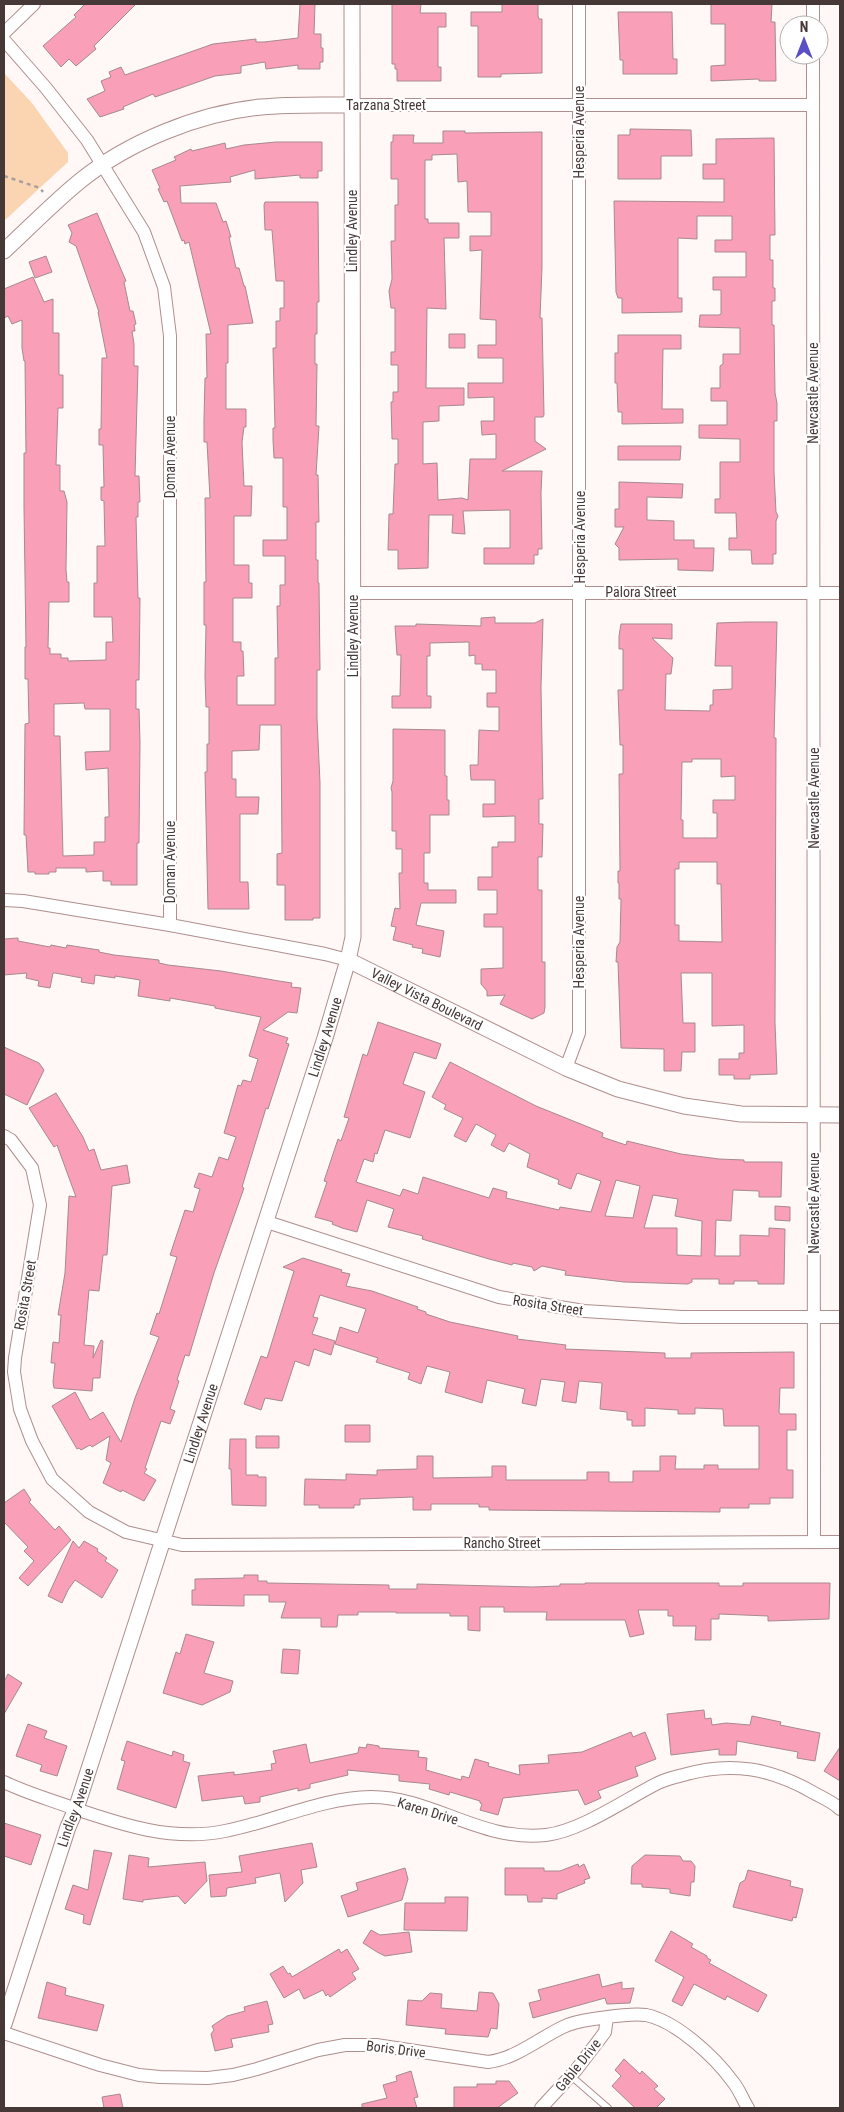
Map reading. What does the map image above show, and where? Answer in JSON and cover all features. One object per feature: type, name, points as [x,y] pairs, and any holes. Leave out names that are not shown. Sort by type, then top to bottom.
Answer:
[{"type":"street","points":[[4,33],[34,4]]},
{"type":"street","name":"Lindley Avenue","points":[[4,2024],[164,1541],[267,1222],[348,960],[353,927],[352,4]]},
{"type":"street","name":"Hesperia Avenue","points":[[566,1068],[579,1033],[579,4]]},
{"type":"street","name":"Doman Avenue","points":[[4,40],[46,88],[103,164],[144,232],[164,287],[170,336],[170,925]]},
{"type":"street","name":"Newcastle Avenue","points":[[813,65],[814,1542]]},
{"type":"street","name":"Tarzana Street","points":[[4,251],[79,182],[103,164],[153,137],[201,118],[261,107],[352,105],[813,105]]},
{"type":"street","name":"Palora Street","points":[[352,593],[840,593]]},
{"type":"street","name":"Valley Vista Boulevard","points":[[4,900],[24,901],[170,925],[348,960],[566,1068],[618,1089],[684,1106],[741,1114],[840,1115]]},
{"type":"street","name":"Rosita Street","points":[[4,1136],[11,1140],[32,1168],[40,1205],[9,1372],[32,1442],[52,1479],[89,1512],[126,1532],[164,1541]]},
{"type":"street","name":"Rosita Street","points":[[267,1222],[499,1297],[594,1312],[682,1317],[840,1317]]},
{"type":"street","name":"Rancho Street","points":[[164,1541],[182,1545],[840,1542]]},
{"type":"street","name":"Karen Drive","points":[[4,1782],[76,1809],[146,1831],[191,1836],[225,1831],[337,1800],[371,1797],[400,1800],[484,1830],[518,1836],[548,1835],[582,1823],[661,1782],[698,1770],[729,1767],[760,1770],[795,1782],[840,1809]]},
{"type":"street","name":"Boris Drive","points":[[4,2033],[100,2065],[139,2075],[208,2078],[257,2069],[318,2050],[345,2045],[376,2045],[488,2062],[502,2060],[565,2026],[607,2017],[645,2015],[662,2020],[679,2030],[713,2060],[734,2082],[748,2108]]},
{"type":"street","name":"Gable Drive","points":[[541,2108],[571,2076],[605,2032],[607,2017]]},
{"type":"lane","points":[[571,2076],[608,2108]]},
{"type":"path","points":[[4,176],[40,188],[43,192]]},
{"type":"shaded area","points":[[4,73],[32,103],[68,153],[68,162],[4,221]]},
{"type":"building","points":[[85,4],[136,4],[94,46],[96,49],[76,66],[69,59],[61,67],[43,46],[76,17],[74,15]]},
{"type":"building","points":[[300,4],[315,4],[314,34],[321,34],[321,48],[323,48],[323,62],[320,62],[320,69],[298,69],[298,65],[266,69],[265,62],[241,66],[241,73],[215,76],[155,97],[153,94],[123,107],[124,109],[100,117],[87,99],[105,91],[101,81],[111,77],[109,72],[121,67],[125,75],[213,44],[256,39],[256,42],[264,42],[298,38]]},
{"type":"building","points":[[392,4],[421,4],[420,13],[446,13],[446,27],[438,27],[438,67],[441,67],[441,81],[397,81],[397,69],[395,69],[395,64],[392,64]]},
{"type":"building","points":[[502,4],[538,4],[538,16],[539,19],[542,19],[542,73],[501,74],[501,77],[478,77],[478,26],[471,26],[471,12],[502,12]]},
{"type":"building","points":[[711,4],[772,4],[771,22],[775,22],[776,81],[759,81],[759,79],[711,81],[711,66],[725,65],[725,24],[711,24]]},
{"type":"building","points":[[618,12],[672,12],[673,59],[677,59],[677,74],[623,74],[623,60],[620,60]]},
{"type":"building","points":[[630,129],[691,130],[692,156],[661,156],[661,179],[618,179],[618,135],[630,135]]},
{"type":"building","points":[[443,131],[465,131],[465,133],[542,132],[540,318],[542,318],[544,415],[543,417],[535,417],[535,441],[546,449],[502,471],[542,471],[542,549],[538,549],[538,555],[534,555],[534,564],[484,564],[484,548],[510,548],[510,510],[463,511],[465,534],[452,533],[453,515],[429,515],[428,568],[398,569],[398,550],[388,550],[389,514],[393,514],[395,464],[398,464],[398,439],[392,439],[391,402],[393,402],[393,392],[398,392],[398,365],[391,365],[391,352],[395,352],[395,308],[391,308],[389,291],[392,279],[391,241],[395,241],[395,205],[398,205],[398,179],[391,179],[391,142],[393,142],[393,135],[414,135],[413,143],[443,143]],"holes":[[[457,154],[458,182],[467,181],[468,212],[491,212],[491,236],[470,236],[470,251],[482,250],[480,319],[496,320],[496,345],[478,345],[478,358],[503,358],[503,383],[468,383],[468,398],[494,397],[494,421],[481,421],[482,435],[496,434],[496,459],[470,459],[468,500],[462,498],[438,500],[437,463],[423,464],[423,422],[439,421],[439,406],[464,405],[464,388],[426,388],[427,308],[446,309],[444,238],[459,238],[459,223],[428,223],[428,219],[425,219],[425,160],[432,160],[432,155]]]},
{"type":"building","points":[[774,138],[775,235],[770,235],[770,260],[773,260],[773,288],[775,288],[775,301],[772,301],[772,325],[774,325],[775,393],[777,403],[777,421],[774,421],[774,472],[776,512],[778,516],[776,521],[776,554],[773,554],[773,564],[752,564],[751,550],[729,550],[729,538],[737,538],[736,513],[715,513],[715,499],[720,499],[720,462],[740,462],[740,439],[699,438],[699,425],[727,425],[727,401],[711,401],[711,388],[720,388],[720,366],[723,364],[723,354],[740,354],[740,328],[699,327],[700,315],[721,314],[721,290],[713,290],[713,277],[746,277],[746,252],[715,252],[715,240],[732,240],[732,216],[697,216],[697,239],[678,238],[678,298],[682,298],[682,312],[622,313],[622,298],[618,298],[616,292],[614,201],[724,202],[724,179],[703,179],[703,164],[716,164],[716,139]]},
{"type":"building","points":[[276,142],[322,142],[322,171],[318,171],[318,178],[300,178],[300,175],[255,179],[255,170],[230,177],[231,182],[180,186],[181,203],[216,203],[223,222],[226,221],[231,237],[229,237],[236,268],[239,268],[245,286],[253,323],[228,325],[228,363],[226,363],[226,409],[246,409],[246,427],[244,427],[242,442],[244,486],[252,486],[251,516],[234,516],[234,565],[249,565],[249,583],[252,583],[252,598],[233,598],[233,642],[241,642],[244,676],[237,676],[237,705],[275,705],[275,658],[278,658],[277,606],[280,606],[280,585],[285,585],[285,556],[263,556],[263,540],[287,540],[287,507],[283,507],[283,458],[274,458],[273,440],[273,428],[275,428],[273,348],[276,348],[276,321],[280,321],[280,308],[284,308],[284,281],[276,281],[272,230],[265,230],[264,205],[265,202],[318,202],[319,302],[317,302],[315,364],[317,364],[316,426],[319,426],[316,475],[318,475],[319,522],[316,522],[316,560],[318,560],[319,583],[320,670],[317,670],[317,718],[320,783],[320,918],[313,918],[313,920],[285,920],[285,885],[277,885],[277,854],[282,853],[281,725],[260,725],[259,750],[232,751],[232,779],[236,779],[236,797],[259,797],[258,814],[240,814],[240,882],[248,882],[249,909],[208,909],[205,772],[207,772],[207,744],[209,744],[209,707],[206,707],[204,582],[206,582],[205,498],[210,498],[207,442],[204,442],[204,420],[205,378],[207,378],[206,334],[211,334],[189,242],[185,244],[184,240],[182,241],[167,201],[164,202],[158,189],[160,188],[152,170],[176,160],[174,157],[191,149],[192,151],[225,143],[226,149]]},
{"type":"building","points":[[97,213],[126,281],[124,282],[130,311],[133,311],[136,324],[134,325],[135,331],[132,331],[134,366],[138,366],[135,476],[139,476],[140,502],[138,502],[138,517],[136,517],[138,598],[140,598],[139,680],[136,680],[136,709],[139,709],[140,742],[137,885],[111,885],[111,881],[103,881],[103,871],[86,872],[86,868],[56,868],[56,872],[49,872],[49,874],[28,872],[26,835],[24,835],[25,724],[29,723],[28,679],[25,679],[25,361],[22,348],[22,320],[12,324],[8,316],[4,318],[4,289],[33,277],[44,302],[53,299],[53,333],[59,333],[59,375],[63,375],[63,408],[58,408],[56,465],[60,465],[60,491],[64,491],[67,502],[66,569],[67,582],[69,582],[69,602],[49,602],[48,648],[50,648],[50,654],[61,654],[61,658],[68,658],[68,661],[106,660],[106,642],[113,642],[112,617],[94,617],[94,583],[97,583],[97,546],[105,546],[104,501],[101,500],[101,487],[104,487],[103,445],[99,445],[99,429],[101,429],[102,358],[107,358],[99,312],[76,246],[69,242],[72,233],[68,225]],"holes":[[[84,703],[85,709],[110,709],[110,751],[85,752],[86,770],[108,768],[109,817],[105,817],[105,842],[94,842],[94,855],[63,856],[60,736],[54,736],[54,704]]]},
{"type":"building","points":[[46,256],[52,272],[35,278],[29,262]]},
{"type":"building","points":[[449,334],[465,334],[465,348],[449,348]]},
{"type":"building","points":[[618,335],[681,335],[681,349],[663,349],[662,409],[683,409],[683,423],[622,424],[622,412],[618,412],[617,383],[615,383],[615,353],[618,353]]},
{"type":"building","points":[[618,446],[681,446],[680,460],[618,460]]},
{"type":"building","points":[[619,482],[683,484],[682,498],[647,497],[647,520],[674,521],[674,540],[694,540],[694,548],[714,548],[713,571],[678,570],[678,559],[619,560],[619,548],[615,544],[624,527],[615,527],[615,509],[619,509]]},
{"type":"building","points":[[495,617],[495,623],[535,623],[543,619],[541,687],[543,799],[539,799],[539,824],[543,824],[542,857],[538,857],[538,890],[542,890],[542,962],[545,962],[545,1007],[544,1013],[532,1019],[500,1004],[505,995],[487,996],[487,991],[481,984],[481,969],[503,968],[503,927],[484,927],[484,914],[497,914],[497,890],[478,890],[478,877],[492,877],[492,847],[498,847],[498,842],[515,842],[515,816],[483,817],[483,804],[495,804],[495,780],[471,780],[470,765],[478,765],[479,730],[499,731],[499,707],[487,707],[487,693],[496,693],[496,670],[482,670],[482,664],[475,664],[475,655],[469,656],[469,642],[430,643],[430,656],[427,656],[427,696],[431,696],[431,708],[392,708],[392,696],[400,696],[401,655],[397,655],[395,626],[416,626],[416,624],[481,626],[481,618]]},
{"type":"building","points":[[777,622],[774,738],[776,738],[775,1023],[777,1074],[750,1075],[750,1079],[734,1079],[734,1075],[719,1075],[719,1059],[739,1059],[739,1053],[744,1053],[744,1025],[712,1026],[712,973],[681,973],[683,1023],[695,1023],[695,1052],[682,1052],[681,1071],[664,1071],[664,1049],[621,1048],[618,962],[616,962],[617,947],[620,942],[621,899],[619,899],[618,883],[618,871],[620,871],[619,774],[623,774],[623,745],[620,745],[618,690],[623,690],[623,649],[619,649],[621,624],[672,624],[672,639],[652,638],[673,658],[671,674],[666,674],[665,710],[710,711],[710,705],[713,705],[713,690],[732,689],[732,666],[715,666],[717,623]],"holes":[[[692,759],[721,759],[721,777],[735,776],[735,800],[713,800],[713,813],[717,813],[717,838],[683,838],[683,820],[681,820],[682,762],[692,762]],[[679,862],[717,862],[717,884],[721,884],[722,942],[679,941],[679,925],[675,925],[675,869],[679,869]]]},
{"type":"building","points":[[393,729],[445,730],[445,776],[447,776],[449,815],[430,815],[430,853],[424,853],[424,883],[428,883],[428,890],[456,890],[456,903],[421,903],[416,925],[444,931],[440,957],[422,953],[423,949],[393,940],[396,927],[391,926],[395,908],[400,909],[399,873],[402,873],[402,849],[396,849],[396,831],[392,831]]},
{"type":"building","points":[[18,938],[18,941],[50,947],[51,945],[66,948],[67,945],[99,950],[99,952],[114,955],[159,960],[159,963],[168,965],[221,971],[292,983],[291,987],[301,988],[297,1013],[288,1012],[263,1030],[288,1038],[286,1043],[289,1044],[268,1109],[266,1108],[242,1187],[244,1188],[214,1273],[189,1356],[185,1355],[177,1380],[179,1381],[170,1409],[175,1411],[170,1424],[161,1421],[145,1468],[147,1469],[144,1473],[156,1480],[144,1501],[103,1483],[111,1463],[106,1460],[110,1436],[92,1447],[90,1445],[81,1450],[77,1449],[52,1406],[75,1392],[90,1420],[103,1412],[121,1442],[135,1398],[159,1337],[150,1334],[157,1313],[159,1314],[177,1257],[170,1255],[185,1210],[193,1212],[200,1189],[194,1187],[199,1173],[212,1177],[219,1157],[228,1160],[236,1137],[224,1133],[238,1085],[241,1086],[243,1080],[251,1082],[258,1059],[249,1056],[261,1017],[170,998],[170,1001],[138,996],[140,980],[95,975],[94,984],[81,982],[82,978],[53,973],[50,988],[38,986],[39,981],[26,978],[27,973],[4,975],[4,939]]},
{"type":"building","points":[[378,1022],[441,1044],[436,1059],[414,1052],[403,1084],[425,1092],[410,1138],[385,1130],[373,1162],[364,1159],[356,1182],[400,1196],[403,1189],[418,1194],[423,1177],[489,1198],[493,1188],[507,1192],[506,1198],[559,1210],[560,1207],[591,1212],[601,1181],[577,1173],[571,1189],[558,1184],[559,1180],[527,1167],[530,1154],[509,1143],[504,1152],[491,1145],[496,1135],[476,1124],[466,1142],[454,1136],[463,1118],[444,1109],[446,1105],[432,1097],[450,1062],[536,1106],[603,1133],[602,1137],[626,1145],[627,1141],[681,1154],[744,1160],[744,1162],[782,1162],[781,1197],[759,1197],[759,1191],[733,1190],[731,1221],[716,1220],[715,1256],[740,1256],[740,1235],[769,1236],[769,1228],[785,1229],[784,1284],[758,1284],[758,1281],[734,1281],[734,1284],[719,1284],[719,1279],[692,1279],[692,1282],[688,1284],[624,1282],[565,1275],[566,1271],[542,1266],[534,1271],[532,1267],[513,1263],[512,1265],[489,1259],[422,1239],[423,1236],[388,1227],[394,1209],[367,1200],[357,1232],[315,1217],[327,1182],[324,1181],[338,1139],[341,1141],[349,1118],[344,1117],[363,1054],[367,1056]],"holes":[[[616,1180],[640,1186],[633,1218],[605,1216]],[[653,1195],[678,1199],[675,1216],[702,1221],[701,1256],[677,1255],[677,1228],[644,1228]]]},
{"type":"building","points":[[4,1047],[39,1063],[44,1070],[27,1105],[4,1094]]},
{"type":"building","points":[[56,1093],[83,1137],[89,1151],[94,1149],[101,1170],[127,1165],[130,1183],[112,1186],[107,1255],[103,1255],[99,1291],[89,1290],[84,1345],[94,1346],[93,1358],[101,1340],[103,1341],[100,1378],[93,1378],[92,1391],[54,1388],[53,1382],[55,1363],[51,1363],[53,1342],[59,1343],[61,1315],[58,1315],[65,1273],[69,1196],[76,1197],[57,1145],[54,1147],[29,1108]]},
{"type":"building","points":[[775,1206],[790,1207],[790,1221],[775,1220]]},
{"type":"building","points":[[303,1258],[350,1274],[346,1286],[372,1291],[418,1307],[417,1309],[426,1312],[426,1314],[450,1322],[518,1336],[517,1339],[566,1345],[565,1349],[665,1353],[665,1358],[691,1358],[691,1353],[794,1352],[794,1388],[780,1388],[779,1412],[780,1414],[796,1414],[796,1430],[787,1430],[787,1470],[793,1470],[793,1498],[770,1498],[770,1504],[749,1504],[749,1508],[720,1508],[720,1512],[489,1510],[489,1507],[479,1507],[479,1504],[431,1504],[431,1510],[413,1510],[413,1497],[360,1499],[360,1505],[354,1505],[354,1508],[319,1508],[319,1505],[304,1505],[305,1479],[346,1480],[346,1474],[377,1475],[377,1470],[417,1469],[417,1456],[433,1456],[433,1478],[492,1477],[492,1466],[506,1466],[506,1480],[587,1480],[587,1472],[609,1472],[609,1482],[633,1482],[633,1471],[660,1471],[660,1456],[676,1456],[675,1469],[704,1469],[704,1465],[718,1465],[718,1469],[759,1469],[759,1426],[724,1426],[723,1409],[695,1408],[695,1414],[678,1414],[678,1410],[645,1408],[645,1426],[632,1426],[632,1420],[627,1420],[627,1412],[600,1409],[602,1383],[579,1381],[576,1403],[562,1401],[565,1382],[541,1379],[536,1406],[522,1403],[525,1389],[487,1380],[482,1403],[445,1392],[450,1372],[427,1366],[421,1384],[408,1379],[410,1373],[376,1362],[378,1358],[335,1344],[340,1327],[358,1333],[366,1309],[320,1295],[313,1317],[318,1318],[312,1334],[335,1341],[331,1355],[314,1349],[309,1366],[295,1361],[282,1401],[265,1398],[261,1410],[244,1404],[261,1356],[267,1358],[294,1271],[283,1267]]},
{"type":"building","points":[[345,1425],[370,1425],[370,1442],[345,1442]]},
{"type":"building","points":[[256,1436],[279,1436],[279,1448],[256,1448]]},
{"type":"building","points":[[230,1439],[246,1439],[246,1475],[266,1477],[266,1506],[232,1505],[231,1469],[229,1469]]},
{"type":"building","points":[[24,1489],[31,1500],[29,1502],[55,1530],[59,1526],[71,1540],[28,1586],[19,1578],[34,1561],[24,1551],[28,1547],[4,1522],[4,1503]]},
{"type":"building","points":[[73,1541],[79,1548],[84,1541],[98,1549],[97,1551],[107,1558],[105,1561],[118,1570],[102,1598],[75,1580],[62,1603],[48,1596]]},
{"type":"building","points":[[244,1575],[258,1575],[258,1581],[267,1581],[267,1583],[389,1585],[389,1589],[417,1589],[417,1584],[532,1587],[585,1583],[719,1583],[719,1586],[743,1586],[743,1583],[830,1583],[829,1619],[768,1621],[768,1616],[719,1614],[719,1619],[711,1619],[711,1640],[695,1640],[696,1626],[673,1626],[673,1616],[668,1616],[668,1610],[638,1610],[644,1634],[630,1637],[625,1620],[546,1620],[547,1612],[504,1612],[504,1607],[480,1607],[480,1631],[468,1630],[468,1616],[450,1616],[450,1613],[358,1612],[358,1615],[338,1615],[337,1627],[321,1627],[321,1618],[281,1618],[286,1602],[269,1602],[269,1595],[244,1595],[244,1606],[192,1605],[192,1590],[195,1590],[195,1579],[244,1578]]},
{"type":"building","points":[[186,1634],[214,1642],[204,1673],[233,1681],[230,1692],[202,1705],[163,1693],[176,1652],[180,1654]]},
{"type":"building","points":[[283,1649],[300,1650],[298,1674],[281,1673]]},
{"type":"building","points":[[8,1674],[22,1683],[4,1714],[4,1682]]},
{"type":"building","points":[[704,1710],[705,1719],[711,1718],[712,1725],[726,1723],[750,1725],[752,1716],[781,1722],[780,1725],[820,1733],[815,1761],[797,1758],[798,1752],[737,1741],[736,1755],[719,1755],[719,1749],[671,1755],[667,1714]]},
{"type":"building","points":[[28,1724],[47,1731],[44,1738],[67,1746],[57,1776],[40,1771],[42,1765],[16,1756]]},
{"type":"building","points":[[631,1732],[633,1737],[645,1732],[656,1759],[635,1767],[638,1776],[598,1791],[601,1798],[585,1805],[578,1790],[503,1798],[498,1815],[480,1810],[482,1804],[480,1801],[450,1792],[449,1795],[429,1789],[430,1784],[399,1781],[399,1775],[347,1770],[348,1775],[310,1784],[310,1788],[298,1791],[298,1788],[260,1797],[260,1802],[245,1804],[243,1796],[202,1801],[198,1776],[234,1772],[234,1775],[272,1770],[271,1764],[276,1763],[273,1751],[306,1744],[310,1763],[358,1753],[359,1747],[366,1748],[367,1744],[379,1746],[379,1748],[419,1751],[418,1757],[427,1758],[426,1770],[461,1780],[462,1776],[469,1778],[475,1759],[489,1763],[488,1766],[520,1775],[519,1765],[549,1763],[548,1755],[582,1752]]},
{"type":"building","points":[[127,1741],[172,1756],[173,1751],[184,1755],[183,1761],[190,1763],[176,1808],[117,1789],[125,1761],[121,1760]]},
{"type":"building","points":[[840,1747],[840,1781],[824,1771]]},
{"type":"building","points":[[4,1823],[41,1835],[31,1865],[4,1856]]},
{"type":"building","points":[[312,1843],[317,1867],[301,1870],[303,1883],[285,1902],[280,1873],[255,1878],[256,1883],[227,1888],[226,1896],[211,1897],[209,1875],[242,1872],[239,1856]]},
{"type":"building","points":[[94,1850],[112,1853],[90,1925],[83,1923],[84,1915],[65,1909],[73,1885],[88,1890]]},
{"type":"building","points":[[129,1855],[149,1858],[148,1867],[205,1862],[207,1881],[185,1904],[178,1896],[143,1900],[143,1902],[123,1899]]},
{"type":"building","points":[[645,1855],[680,1856],[683,1861],[691,1861],[695,1866],[694,1882],[691,1882],[690,1896],[670,1893],[670,1889],[642,1887],[642,1884],[631,1884],[632,1866]]},
{"type":"building","points":[[578,1864],[579,1867],[584,1864],[590,1878],[584,1880],[585,1883],[557,1894],[557,1899],[542,1898],[542,1902],[528,1902],[527,1895],[505,1895],[505,1868],[544,1868],[544,1871],[560,1871]]},
{"type":"building","points":[[405,1868],[408,1879],[402,1900],[348,1917],[341,1896],[358,1890],[356,1883]]},
{"type":"building","points":[[748,1870],[791,1881],[790,1886],[803,1889],[796,1918],[793,1917],[792,1921],[733,1907],[740,1883],[745,1880]]},
{"type":"building","points":[[445,1897],[468,1897],[467,1931],[404,1930],[405,1903],[445,1903]]},
{"type":"building","points":[[371,1930],[380,1935],[409,1932],[412,1952],[385,1956],[377,1952],[363,1943]]},
{"type":"building","points":[[671,1931],[693,1944],[691,1947],[711,1960],[709,1963],[767,1995],[758,2012],[727,1996],[725,2000],[694,1984],[682,2006],[672,2001],[684,1977],[655,1961]]},
{"type":"building","points":[[339,1949],[341,1953],[347,1949],[359,1969],[352,1973],[356,1979],[330,1997],[328,1994],[326,1996],[323,1990],[304,1999],[299,1989],[284,1998],[270,1974],[283,1966],[292,1977]]},
{"type":"building","points":[[599,1974],[602,1987],[622,1982],[622,1989],[634,1988],[630,2003],[607,2004],[605,1998],[533,2018],[529,2003],[541,2000],[538,1990]]},
{"type":"building","points":[[47,1982],[66,1988],[65,1995],[104,2005],[97,2031],[38,2018]]},
{"type":"building","points":[[479,1992],[493,1993],[499,2004],[497,2029],[491,2028],[488,2037],[445,2034],[446,2029],[406,2025],[408,2000],[422,2001],[430,1993],[442,1994],[441,2008],[477,2011]]},
{"type":"building","points":[[267,2001],[273,2024],[268,2025],[269,2032],[231,2039],[233,2047],[215,2051],[211,2034],[214,2030],[212,2026],[227,2016],[245,2011],[244,2007]]},
{"type":"building","points":[[624,2059],[640,2074],[642,2071],[658,2086],[654,2089],[665,2099],[656,2108],[635,2108],[612,2086],[621,2076],[615,2070]]},
{"type":"building","points":[[411,2071],[418,2097],[414,2098],[417,2108],[362,2108],[362,2104],[387,2098],[383,2085],[397,2081],[396,2076]]},
{"type":"building","points":[[496,2081],[509,2081],[518,2093],[497,2108],[454,2108],[454,2087],[477,2087],[477,2084],[496,2084]]},
{"type":"building","points":[[120,2094],[123,2108],[104,2108],[102,2097]]}]
